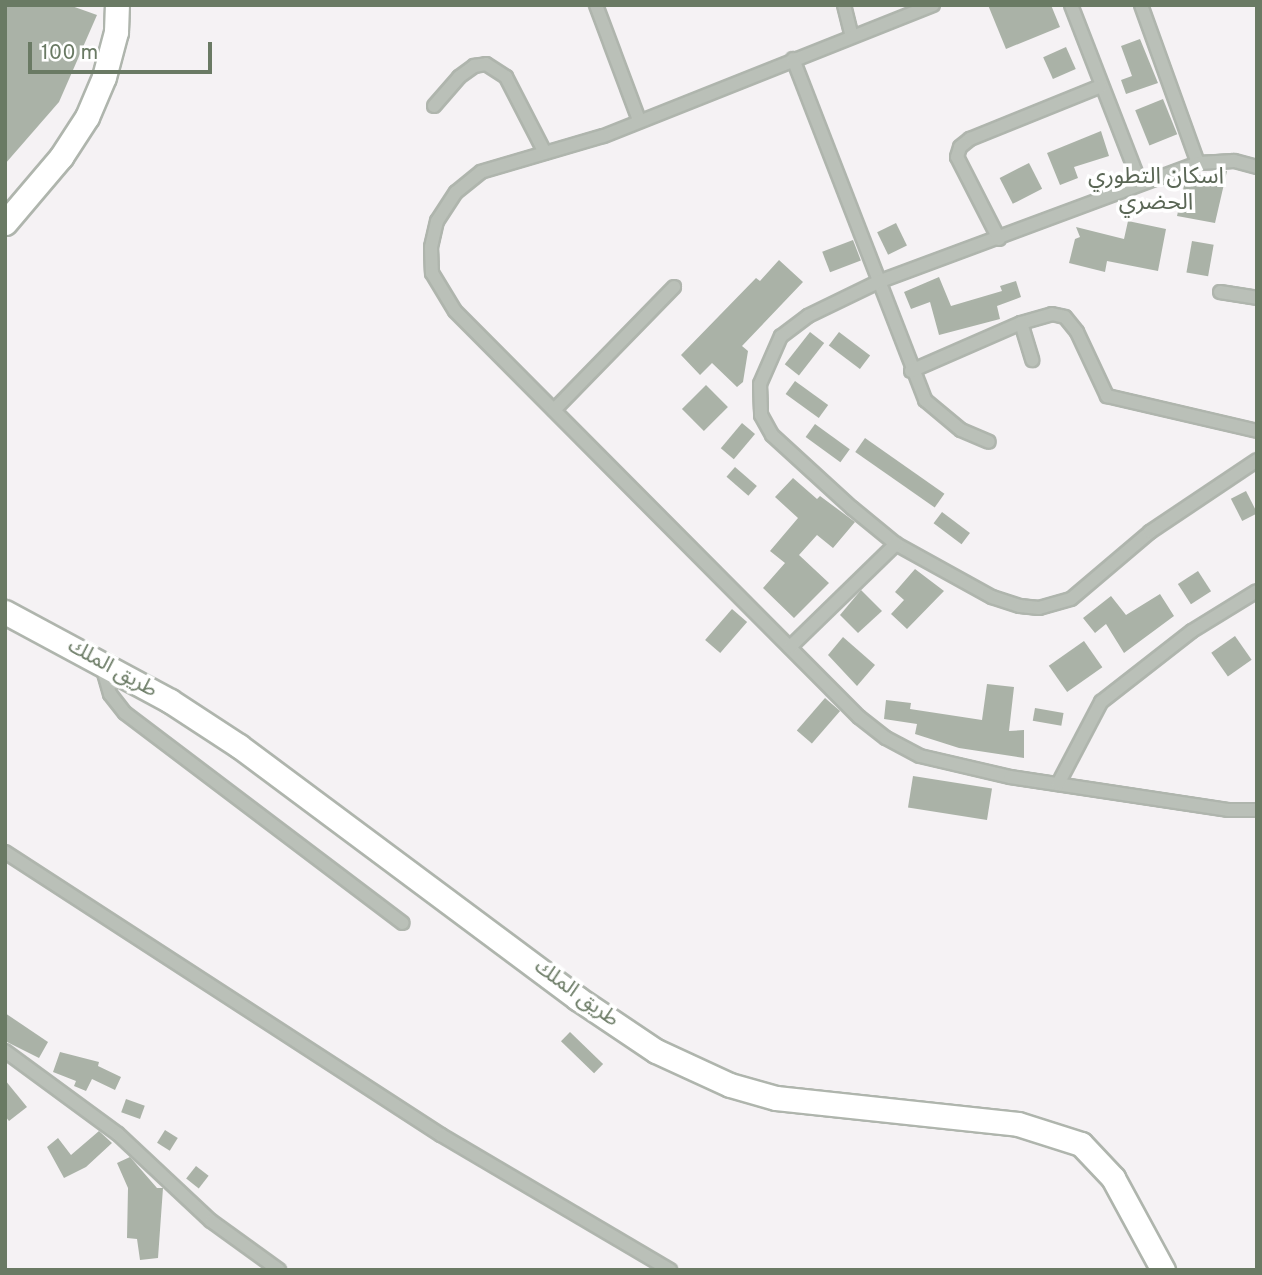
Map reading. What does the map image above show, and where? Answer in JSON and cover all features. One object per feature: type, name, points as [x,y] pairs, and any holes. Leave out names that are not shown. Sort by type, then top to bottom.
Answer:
[{"type":"main road","points":[[5,223],[61,157],[87,117],[110,54],[117,5]]},
{"type":"main road","name":"طريق الملك","points":[[5,612],[101,661],[239,746],[577,998],[667,1056],[730,1085],[776,1098],[1018,1124],[1081,1144],[1113,1178],[1163,1270]]},
{"type":"street","points":[[596,5],[639,120]]},
{"type":"street","points":[[844,5],[852,36]]},
{"type":"street","points":[[933,5],[639,120],[481,172],[456,192],[437,221],[431,247],[432,274],[455,311],[859,717],[908,750],[1010,777],[1228,810],[1257,810]]},
{"type":"street","points":[[1071,5],[1140,183]]},
{"type":"street","points":[[1141,5],[1198,163]]},
{"type":"street","points":[[793,59],[880,281],[911,371],[925,400],[961,430],[989,442]]},
{"type":"street","points":[[434,106],[459,77],[474,66],[486,64],[506,77],[545,153]]},
{"type":"street","points":[[999,239],[957,157],[960,147],[970,139],[1101,86]]},
{"type":"street","points":[[1257,167],[1234,161],[1198,163],[880,281],[808,316],[781,336],[760,384],[761,415],[792,456],[896,544],[992,597],[1039,608],[1072,599],[1150,532],[1257,460]]},
{"type":"street","points":[[554,411],[674,287]]},
{"type":"street","points":[[1220,292],[1257,298]]},
{"type":"street","points":[[911,371],[1021,323],[1052,314],[1065,317],[1077,332],[1107,396],[1257,431]]},
{"type":"street","points":[[1021,323],[1032,360]]},
{"type":"street","points":[[790,647],[896,544]]},
{"type":"street","points":[[1058,784],[1101,702],[1192,631],[1257,591]]},
{"type":"street","points":[[101,661],[110,694],[125,713],[403,923]]},
{"type":"street","points":[[5,852],[441,1136],[670,1270]]},
{"type":"street","points":[[5,1051],[118,1134],[211,1221],[279,1270]]},
{"type":"building","points":[[5,5],[69,5],[97,15],[59,102],[5,164]]},
{"type":"building","points":[[988,5],[1051,5],[1060,27],[1006,49]]},
{"type":"building","points":[[1140,39],[1158,83],[1126,94],[1121,80],[1132,76],[1121,46]]},
{"type":"building","points":[[1066,47],[1076,69],[1053,79],[1043,57]]},
{"type":"building","points":[[1163,99],[1177,134],[1149,145],[1135,110]]},
{"type":"building","points":[[1101,131],[1109,156],[1074,167],[1078,178],[1060,185],[1047,153]]},
{"type":"building","points":[[1029,163],[1042,189],[1013,204],[1000,178]]},
{"type":"building","points":[[1227,171],[1215,223],[1177,216],[1186,177]]},
{"type":"building","points":[[1128,221],[1166,229],[1158,271],[1107,261],[1105,272],[1069,263],[1075,239],[1080,237],[1076,227],[1124,239]]},
{"type":"building","points":[[896,223],[907,245],[888,255],[877,232]]},
{"type":"building","points":[[853,240],[861,261],[830,272],[822,252]]},
{"type":"building","points":[[1192,241],[1214,245],[1208,276],[1186,273]]},
{"type":"building","points":[[779,260],[803,282],[742,346],[748,351],[743,382],[737,387],[712,363],[700,375],[681,355],[756,278],[760,281]]},
{"type":"building","points":[[939,277],[951,306],[1002,291],[1000,286],[1016,281],[1021,297],[997,306],[1000,319],[939,335],[930,302],[911,309],[904,292]]},
{"type":"building","points":[[810,332],[824,343],[799,375],[785,364]]},
{"type":"building","points":[[839,332],[870,355],[860,369],[829,346]]},
{"type":"building","points":[[795,381],[828,405],[819,418],[786,394]]},
{"type":"building","points":[[706,385],[728,407],[704,431],[682,409]]},
{"type":"building","points":[[742,423],[755,434],[734,459],[721,448]]},
{"type":"building","points":[[815,424],[850,449],[840,462],[806,437]]},
{"type":"building","points":[[865,438],[944,494],[935,508],[855,452]]},
{"type":"building","points":[[735,467],[757,486],[748,496],[726,477]]},
{"type":"building","points":[[793,478],[817,499],[820,496],[855,522],[833,548],[817,535],[799,555],[829,583],[794,618],[763,588],[785,563],[770,551],[798,518],[775,497]]},
{"type":"building","points":[[1246,491],[1257,513],[1242,521],[1231,499]]},
{"type":"building","points":[[942,512],[970,533],[962,544],[934,523]]},
{"type":"building","points":[[915,569],[944,591],[907,629],[891,614],[904,600],[895,592]]},
{"type":"building","points":[[1198,571],[1211,591],[1191,604],[1178,584]]},
{"type":"building","points":[[861,590],[882,611],[858,633],[840,615]]},
{"type":"building","points":[[1160,594],[1174,616],[1124,653],[1106,624],[1095,633],[1083,618],[1111,596],[1126,615]]},
{"type":"building","points":[[732,609],[747,622],[720,653],[705,640]]},
{"type":"building","points":[[1235,636],[1252,660],[1228,676],[1211,653]]},
{"type":"building","points":[[843,637],[875,665],[857,686],[828,655]]},
{"type":"building","points":[[1084,641],[1102,667],[1067,692],[1049,666]]},
{"type":"building","points":[[987,684],[1014,687],[1009,731],[1024,730],[1024,758],[959,748],[915,734],[917,724],[884,719],[886,700],[911,703],[910,709],[982,720]]},
{"type":"building","points":[[825,698],[840,711],[812,744],[797,730]]},
{"type":"building","points":[[1035,708],[1064,713],[1061,726],[1033,721]]},
{"type":"building","points":[[913,776],[992,789],[987,820],[908,808]]},
{"type":"building","points":[[5,1013],[48,1042],[39,1058],[5,1041]]},
{"type":"building","points":[[570,1032],[603,1064],[594,1073],[561,1041]]},
{"type":"building","points":[[60,1052],[99,1062],[98,1066],[121,1077],[115,1090],[92,1079],[86,1091],[74,1086],[76,1081],[53,1072]]},
{"type":"building","points":[[5,1080],[27,1107],[9,1121],[5,1116]]},
{"type":"building","points":[[126,1099],[145,1106],[140,1119],[121,1112]]},
{"type":"building","points":[[165,1130],[178,1138],[170,1151],[157,1143]]},
{"type":"building","points":[[99,1131],[112,1143],[86,1167],[64,1178],[47,1147],[58,1138],[71,1155]]},
{"type":"building","points":[[130,1157],[157,1188],[163,1188],[158,1258],[140,1260],[137,1239],[127,1238],[128,1188],[117,1163]]},
{"type":"building","points":[[196,1166],[209,1176],[199,1188],[186,1179]]},
{"type":"district","name":"اسكان التطوري الحضري","points":[[1156,191]]}]
